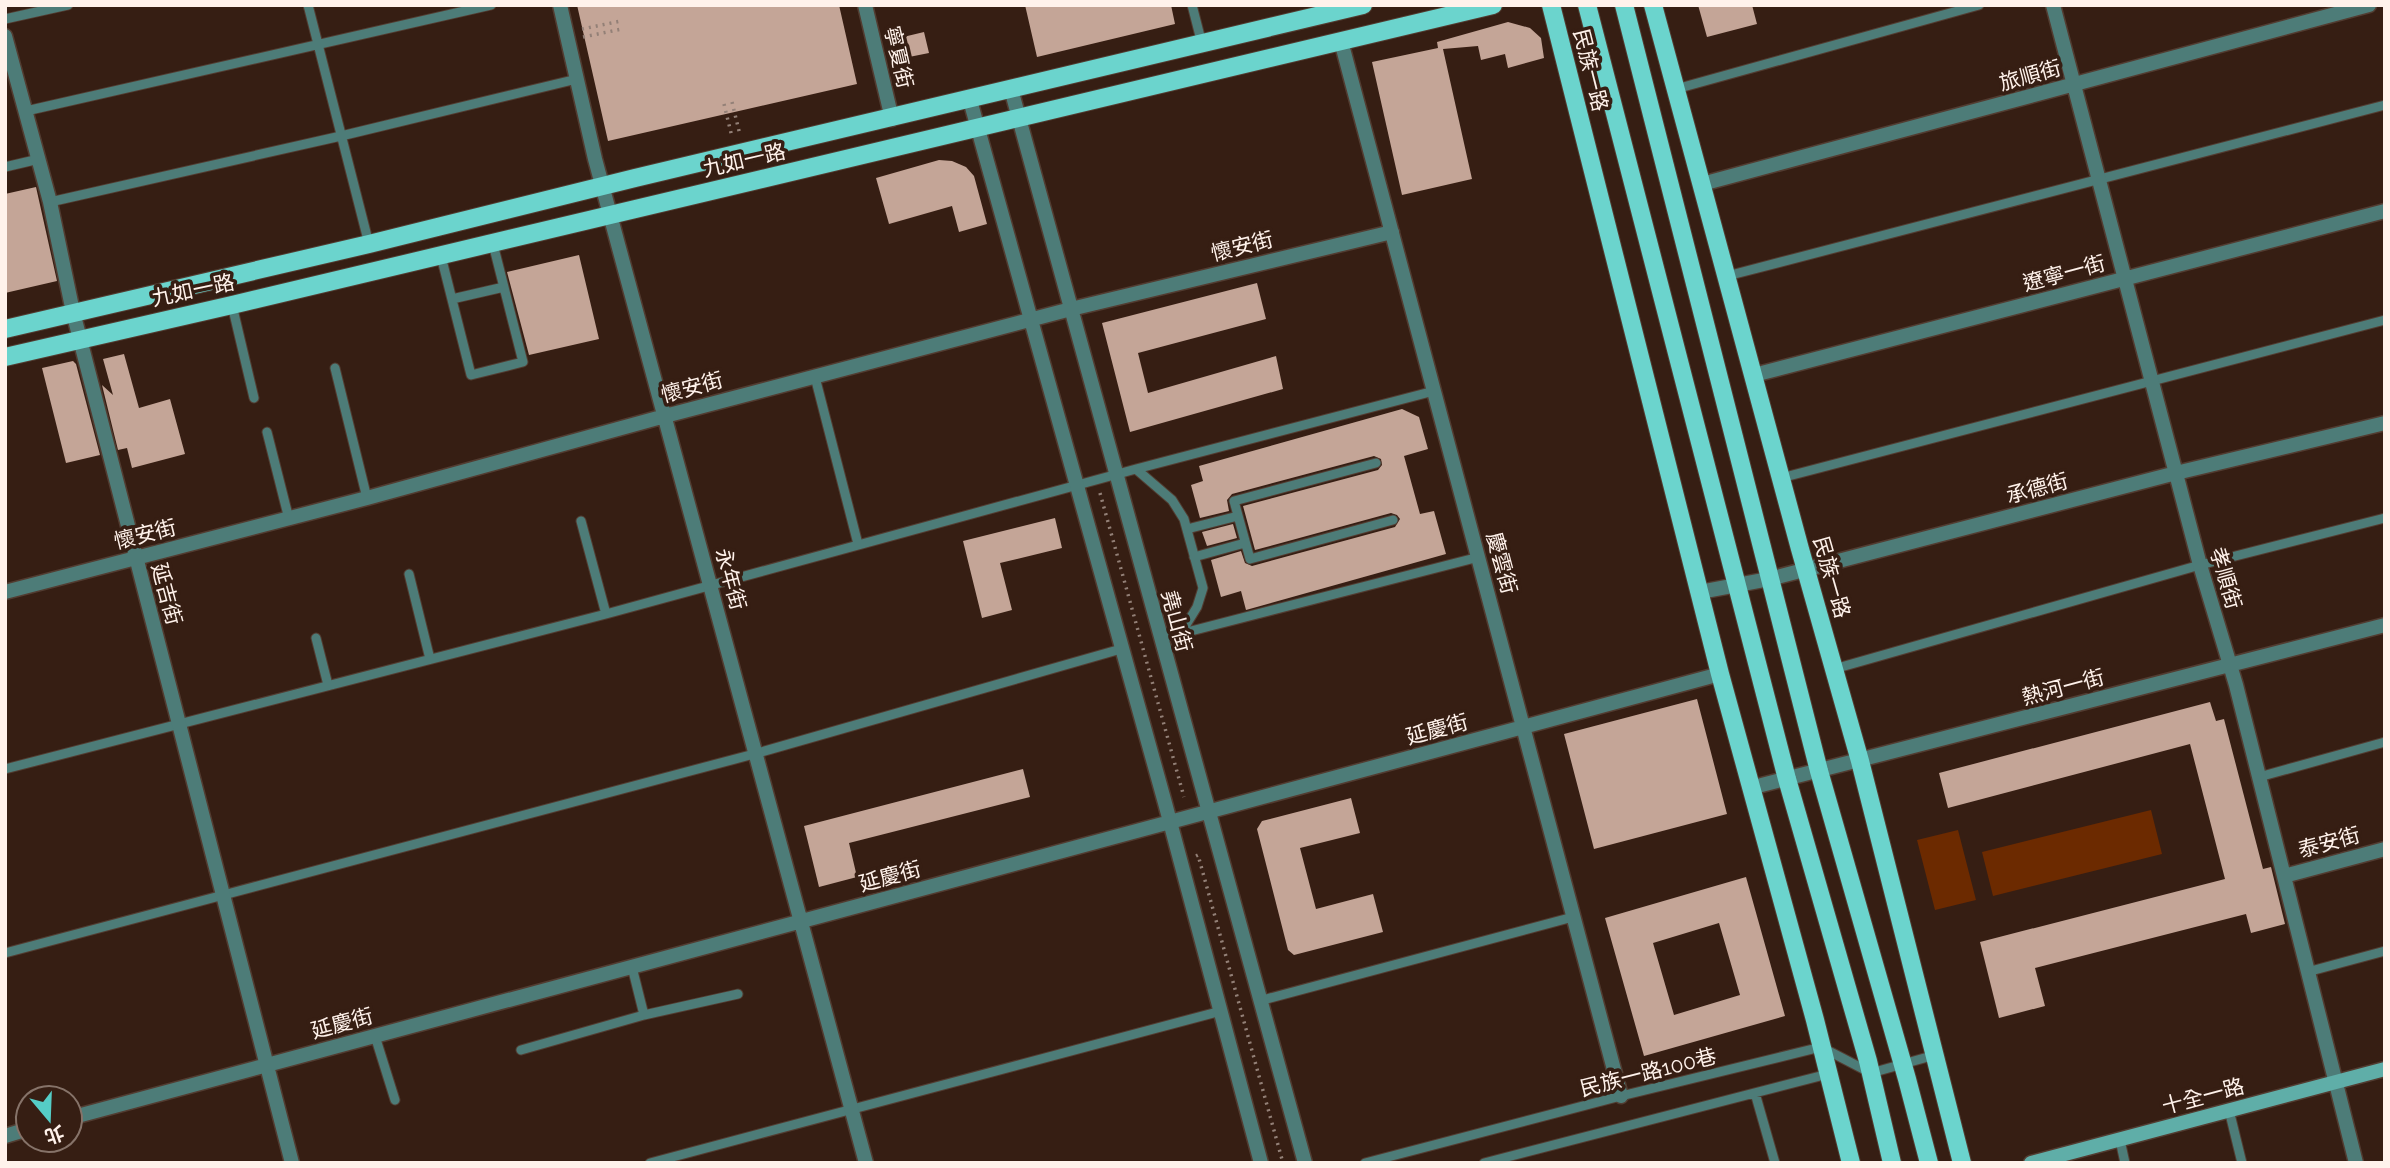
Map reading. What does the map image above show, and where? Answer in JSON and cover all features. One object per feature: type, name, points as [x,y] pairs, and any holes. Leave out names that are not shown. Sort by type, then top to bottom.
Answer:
[{"type":"main road","name":"九如一路","points":[[5,329],[1363,5]]},
{"type":"main road","name":"九如一路","points":[[5,357],[493,244],[1493,5]]},
{"type":"main road","name":"民族一路","points":[[1551,5],[1720,674],[1852,1163]]},
{"type":"main road","name":"民族一路","points":[[1587,5],[1787,779],[1871,1073],[1892,1163]]},
{"type":"main road","points":[[1624,5],[1819,771],[1929,1163]]},
{"type":"main road","name":"民族一路","points":[[1653,5],[1860,761],[1962,1163]]},
{"type":"street","name":"永年街","points":[[560,5],[603,187],[866,1163]]},
{"type":"street","name":"寧夏街","points":[[865,5],[892,118]]},
{"type":"street","name":"孝順街","points":[[2053,5],[2200,565],[2230,665],[2356,1163]]},
{"type":"street","name":"旅順街","points":[[1702,184],[2369,5]]},
{"type":"street","name":"延吉街","points":[[5,36],[50,202],[73,312],[292,1163]]},
{"type":"street","name":"慶雲街","points":[[1341,41],[1621,1096]]},
{"type":"street","name":"堯山街","points":[[1011,89],[1305,1163]]},
{"type":"street","points":[[970,100],[1170,822],[1261,1163]]},
{"type":"street","name":"遼寧一街","points":[[1754,375],[2385,211]]},
{"type":"street","name":"懷安街","points":[[5,592],[289,519],[1070,309],[1392,232]]},
{"type":"street","name":"承德街","points":[[1700,592],[1769,579],[2176,473],[2385,423]]},
{"type":"street","name":"熱河一街","points":[[1751,788],[2385,625]]},
{"type":"street","name":"延慶街","points":[[84,1114],[1720,674]]},
{"type":"street","name":"泰安街","points":[[2284,876],[2385,849]]},
{"type":"street","name":"十全一路","points":[[2031,1163],[2385,1069]]},
{"type":"lane","points":[[5,19],[68,5]]},
{"type":"lane","points":[[308,5],[369,244]]},
{"type":"lane","points":[[26,111],[491,5]]},
{"type":"lane","points":[[1192,5],[1202,44]]},
{"type":"lane","points":[[1676,89],[1979,5]]},
{"type":"lane","points":[[50,202],[577,79]]},
{"type":"lane","points":[[1727,276],[2385,106]]},
{"type":"lane","points":[[5,167],[39,159]]},
{"type":"lane","points":[[441,256],[471,375],[523,362],[493,244]]},
{"type":"lane","points":[[452,299],[504,287]]},
{"type":"lane","points":[[232,305],[254,398]]},
{"type":"lane","points":[[1781,478],[2385,320]]},
{"type":"lane","points":[[335,368],[367,498]]},
{"type":"lane","points":[[816,377],[858,544]]},
{"type":"lane","points":[[5,768],[606,614],[1136,468],[1434,391]]},
{"type":"lane","points":[[267,432],[289,519]]},
{"type":"lane","points":[[1376,463],[1234,501],[1245,543],[1250,559],[1393,520]]},
{"type":"lane","points":[[1136,468],[1172,500],[1184,519],[1203,588],[1197,607],[1181,634]]},
{"type":"lane","points":[[1186,529],[1238,516]]},
{"type":"lane","points":[[1834,668],[2200,565],[2385,517]]},
{"type":"lane","points":[[580,520],[606,614]]},
{"type":"lane","points":[[1194,556],[1245,543]]},
{"type":"lane","points":[[1160,639],[1479,556]]},
{"type":"lane","points":[[409,574],[430,659]]},
{"type":"lane","points":[[316,638],[328,685]]},
{"type":"lane","points":[[5,953],[754,754],[1121,649]]},
{"type":"lane","points":[[2259,777],[2385,743]]},
{"type":"lane","points":[[1259,1001],[1573,917]]},
{"type":"lane","points":[[2308,971],[2385,951]]},
{"type":"lane","points":[[632,967],[645,1015]]},
{"type":"lane","points":[[521,1050],[645,1015],[738,994]]},
{"type":"lane","points":[[650,1163],[1221,1011]]},
{"type":"lane","points":[[375,1036],[395,1100]]},
{"type":"lane","points":[[1821,1047],[1871,1073],[1935,1055]]},
{"type":"lane","name":"民族一路100巷","points":[[1365,1163],[1821,1047]]},
{"type":"lane","points":[[1484,1163],[1828,1074]]},
{"type":"lane","points":[[1755,1093],[1775,1163]]},
{"type":"lane","points":[[2229,1110],[2242,1163]]},
{"type":"lane","points":[[2120,1140],[2125,1163]]},
{"type":"path","points":[[567,37],[621,21]]},
{"type":"path","points":[[567,37],[622,29]]},
{"type":"path","points":[[732,102],[741,138]]},
{"type":"path","points":[[724,104],[733,140]]},
{"type":"path","points":[[1096,481],[1184,797]]},
{"type":"path","points":[[1121,649],[1160,639]]},
{"type":"path","points":[[1180,860],[1198,855],[1283,1163]]},
{"type":"path","points":[[1221,1011],[1259,1001]]},
{"type":"shaded area","points":[[2151,810],[2162,854],[1993,896],[1982,852]]},
{"type":"shaded area","points":[[1958,830],[1976,900],[1935,910],[1917,840]]},
{"type":"building","points":[[577,5],[839,5],[857,84],[608,141]]},
{"type":"building","points":[[1025,5],[1171,5],[1175,24],[1037,57]]},
{"type":"building","points":[[1698,5],[1752,5],[1757,24],[1707,37]]},
{"type":"building","points":[[1508,22],[1530,28],[1541,38],[1544,58],[1508,68],[1505,54],[1481,60],[1478,46],[1443,49],[1472,179],[1402,195],[1372,62],[1438,48],[1437,42]]},
{"type":"building","points":[[924,32],[929,53],[904,58],[899,38]]},
{"type":"building","points":[[939,160],[952,161],[966,167],[974,176],[987,224],[959,232],[952,206],[889,224],[876,178]]},
{"type":"building","points":[[36,187],[57,281],[5,293],[5,194]]},
{"type":"building","points":[[579,255],[599,339],[529,355],[507,272]]},
{"type":"building","points":[[1257,283],[1266,319],[1138,353],[1148,393],[1276,356],[1283,389],[1130,432],[1102,323]]},
{"type":"building","points":[[124,354],[139,408],[170,399],[185,454],[132,468],[127,448],[118,450],[102,385],[113,395],[103,359]]},
{"type":"building","points":[[73,361],[100,455],[66,463],[42,368]]},
{"type":"building","points":[[1402,409],[1419,417],[1428,449],[1404,456],[1420,514],[1434,511],[1446,554],[1246,610],[1241,591],[1221,597],[1211,560],[1241,551],[1245,563],[1252,566],[1395,527],[1400,519],[1391,513],[1255,550],[1243,506],[1378,470],[1382,465],[1381,459],[1374,456],[1232,494],[1227,500],[1229,511],[1200,518],[1191,485],[1203,481],[1199,466]]},
{"type":"building","points":[[1055,518],[1062,548],[1000,563],[1012,610],[982,618],[963,541]]},
{"type":"building","points":[[1233,524],[1237,538],[1207,546],[1202,532]]},
{"type":"building","points":[[1697,699],[1727,814],[1594,849],[1564,734]]},
{"type":"building","points":[[2210,702],[2216,721],[2224,719],[2263,869],[2271,867],[2285,924],[2251,933],[2246,914],[2035,968],[2045,1006],[1999,1018],[1980,942],[2225,879],[2190,744],[1948,808],[1939,773]]},
{"type":"building","points":[[1023,769],[1030,797],[849,843],[857,877],[819,887],[804,826]]},
{"type":"building","points":[[1351,798],[1360,833],[1300,848],[1316,909],[1373,894],[1383,932],[1294,955],[1288,950],[1257,829],[1262,821]]},
{"type":"building","points":[[1746,877],[1785,1016],[1644,1056],[1605,918]],"holes":[[[1719,923],[1740,995],[1674,1015],[1653,943]]]}]
